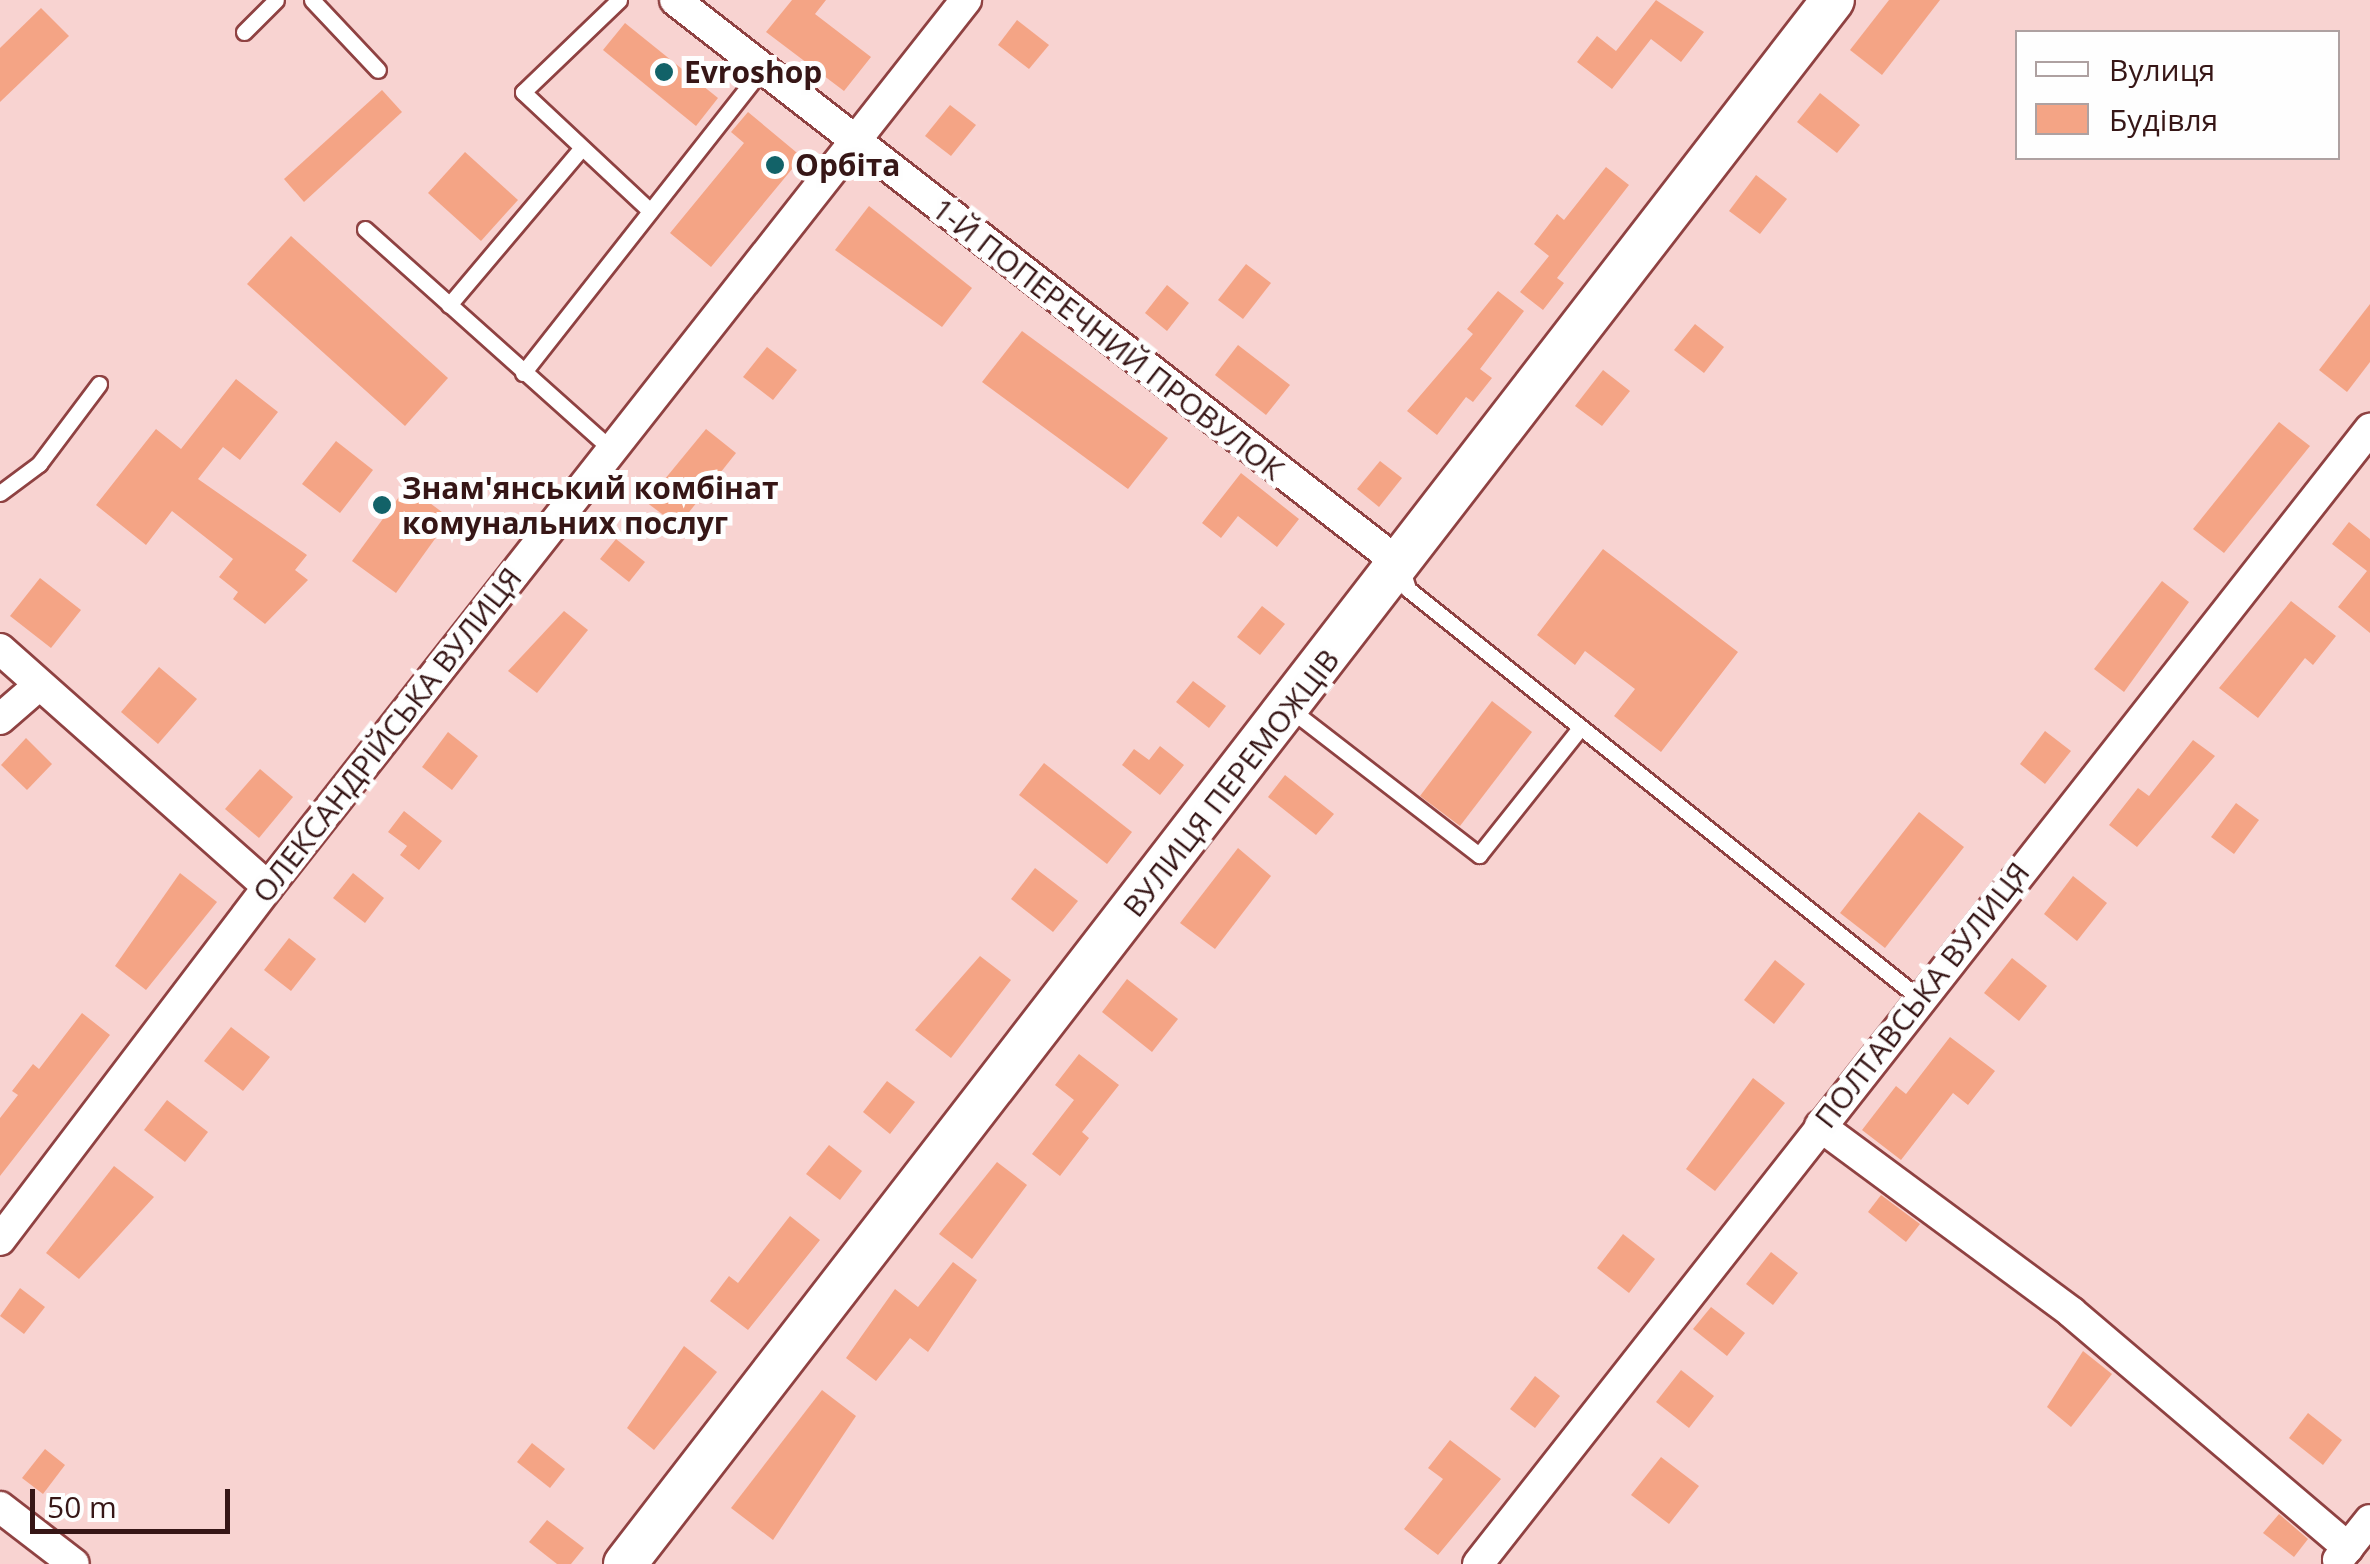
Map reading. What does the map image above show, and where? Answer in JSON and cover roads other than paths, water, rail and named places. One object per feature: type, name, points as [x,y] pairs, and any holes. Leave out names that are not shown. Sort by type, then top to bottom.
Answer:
[{"type":"street","name":"1-Й ПОПЕРЕЧНИЙ ПРОВУЛОК","points":[[676,0],[853,142],[1400,564]]},
{"type":"street","name":"ОЛЕКСАНДРІЙСЬКА ВУЛИЦЯ","points":[[0,1240],[268,887],[966,0]]},
{"type":"street","name":"ВУЛИЦЯ ПЕРЕМОЖЦІВ","points":[[625,1564],[1290,708],[1833,0]]},
{"type":"street","name":"ПОЛТАВСЬКА ВУЛИЦЯ","points":[[1478,1564],[1918,997],[2370,429]]},
{"type":"street","points":[[0,649],[268,887]]},
{"type":"street","points":[[0,720],[38,686]]},
{"type":"street","points":[[1820,1126],[2072,1312],[2349,1559],[2370,1520]]},
{"type":"street","points":[[0,1507],[74,1564]]},
{"type":"lane","points":[[244,32],[276,0]]},
{"type":"lane","points":[[312,0],[378,70]]},
{"type":"lane","points":[[618,0],[523,92],[650,212]]},
{"type":"lane","points":[[523,373],[762,69]]},
{"type":"lane","points":[[449,305],[580,149]]},
{"type":"lane","points":[[365,230],[610,448]]},
{"type":"lane","points":[[0,493],[38,464],[99,384]]},
{"type":"lane","points":[[1400,564],[1408,589],[1918,997]]},
{"type":"lane","points":[[1290,708],[1479,855],[1580,728]]},
{"type":"place","name":"Evroshop","points":[[664,72]]},
{"type":"place","name":"Орбіта","points":[[775,165]]},
{"type":"place","name":"Знам'янський комбінат комунальних послуг","points":[[382,505]]}]
